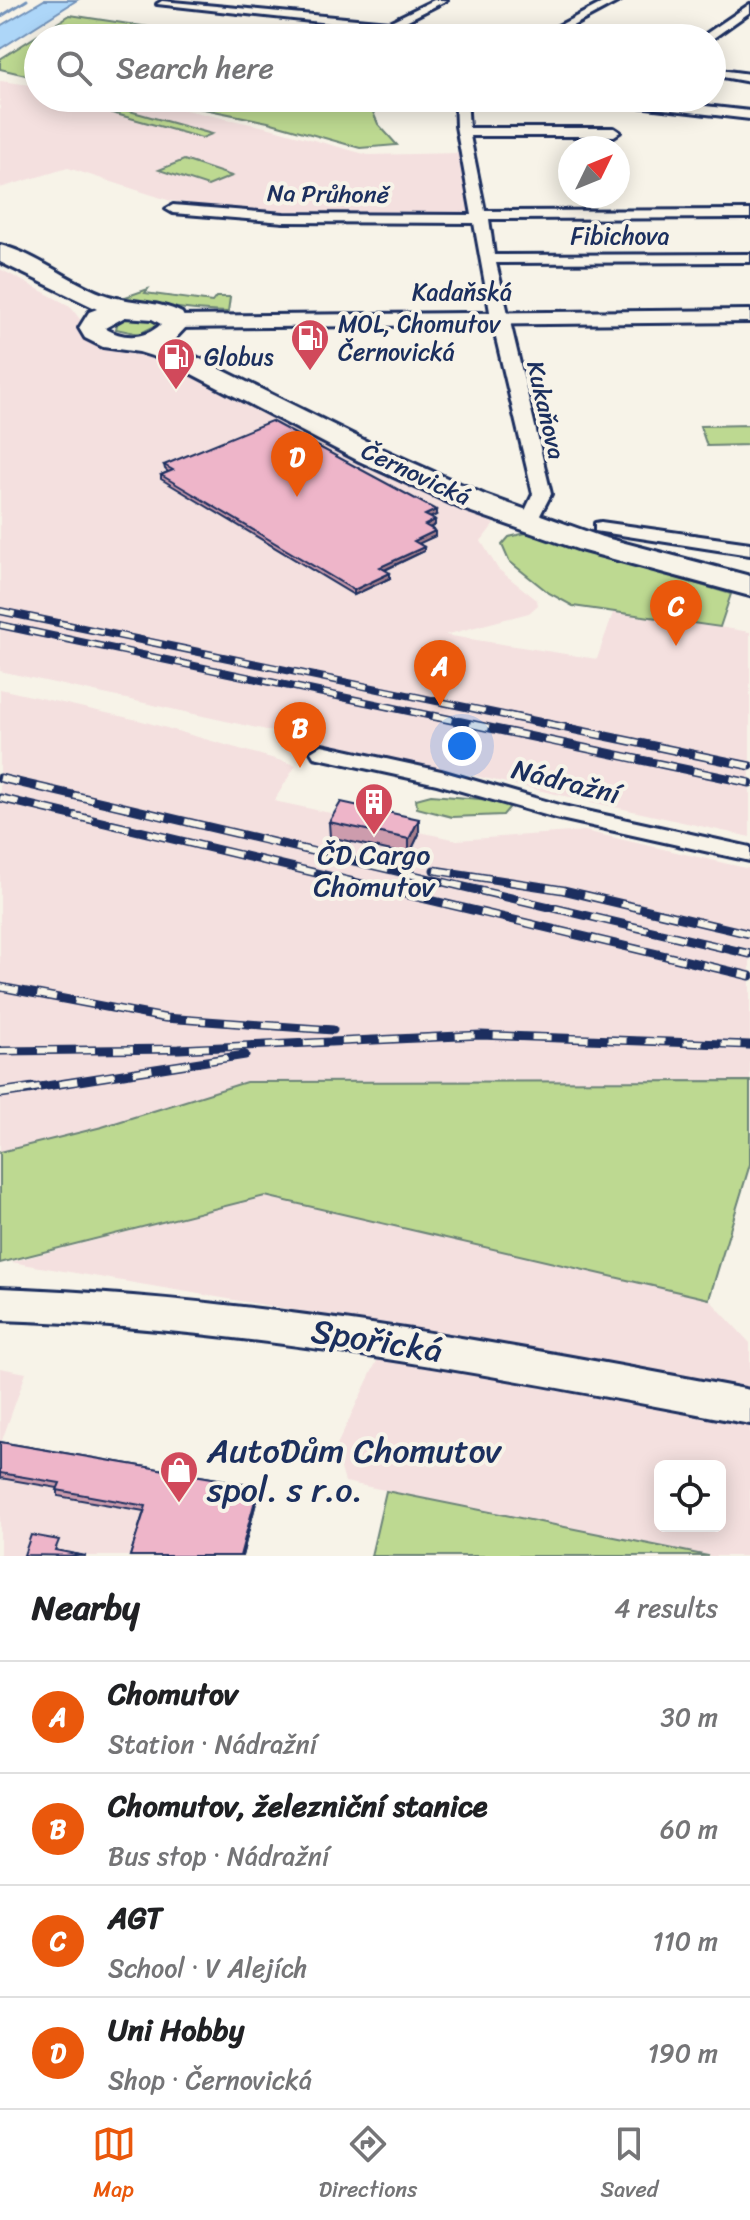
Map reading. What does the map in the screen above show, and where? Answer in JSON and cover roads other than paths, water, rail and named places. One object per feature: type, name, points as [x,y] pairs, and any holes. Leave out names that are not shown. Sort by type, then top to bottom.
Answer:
[{"type":"highway","name":"Černovická","points":[[0,252],[92,299],[110,314]]},
{"type":"highway","name":"Černovická","points":[[0,262],[64,295],[110,314],[158,311],[173,326],[187,348],[527,516]]},
{"type":"highway","name":"Černovická","points":[[110,314],[92,328],[99,337],[122,343],[140,343],[175,354],[420,478],[527,516]]},
{"type":"highway","name":"Černovická","points":[[140,343],[173,326]]},
{"type":"highway","points":[[527,516],[750,576]]},
{"type":"highway","points":[[527,516],[628,555],[750,586]]},
{"type":"street","points":[[293,17],[315,0]]},
{"type":"street","points":[[394,23],[442,0]]},
{"type":"street","points":[[569,24],[616,0]]},
{"type":"street","points":[[147,14],[165,2],[354,23],[400,24]]},
{"type":"street","points":[[726,24],[750,7]]},
{"type":"street","points":[[726,74],[750,78]]},
{"type":"street","points":[[462,112],[499,317]]},
{"type":"street","points":[[724,112],[750,115]]},
{"type":"street","points":[[464,132],[614,132]]},
{"type":"street","name":"Na Průhoně","points":[[173,209],[296,219],[750,214]]},
{"type":"street","name":"Fibichova","points":[[490,259],[750,258]]},
{"type":"street","name":"Kadaňská","points":[[173,326],[499,317],[750,316]]},
{"type":"street","name":"Kukaňova","points":[[499,317],[542,494],[527,516]]},
{"type":"street","points":[[601,527],[750,549]]},
{"type":"street","name":"Nádražní","points":[[322,752],[441,778],[556,811],[750,854]]},
{"type":"street","name":"Spořická","points":[[0,1304],[195,1315],[362,1335],[750,1407]]},
{"type":"water","points":[[44,0],[77,0],[39,24],[24,24],[24,34],[0,49],[0,26]]},
{"type":"waterway","points":[[0,17],[27,0]]},
{"type":"railway","points":[[0,611],[519,718]]},
{"type":"railway","points":[[0,625],[442,718]]},
{"type":"railway","points":[[433,716],[750,783]]},
{"type":"railway","points":[[509,716],[750,766]]},
{"type":"railway","points":[[0,778],[750,954]]},
{"type":"railway","points":[[0,798],[750,976]]},
{"type":"railway","points":[[434,870],[563,890],[750,934]]},
{"type":"railway","points":[[0,987],[165,1018],[333,1030]]},
{"type":"railway","points":[[0,1051],[179,1049],[481,1035],[750,1045]]},
{"type":"railway","points":[[31,1088],[245,1055]]},
{"type":"railway","points":[[0,1093],[31,1088]]},
{"type":"railway","points":[[21,1090],[31,1088]]},
{"type":"place","name":"MOL, Chomutov Černovická","points":[[310,372]]},
{"type":"place","name":"Globus","points":[[176,391]]},
{"type":"place","name":"Uni Hobby","points":[[297,497]]},
{"type":"place","name":"AGT","points":[[676,646]]},
{"type":"place","name":"Chomutov","points":[[440,706]]},
{"type":"place","name":"Chomutov, železniční stanice","points":[[300,768]]},
{"type":"place","name":"ČD Cargo Chomutov","points":[[374,836]]},
{"type":"place","name":"AutoDům Chomutov spol. s r.o.","points":[[179,1504]]}]
